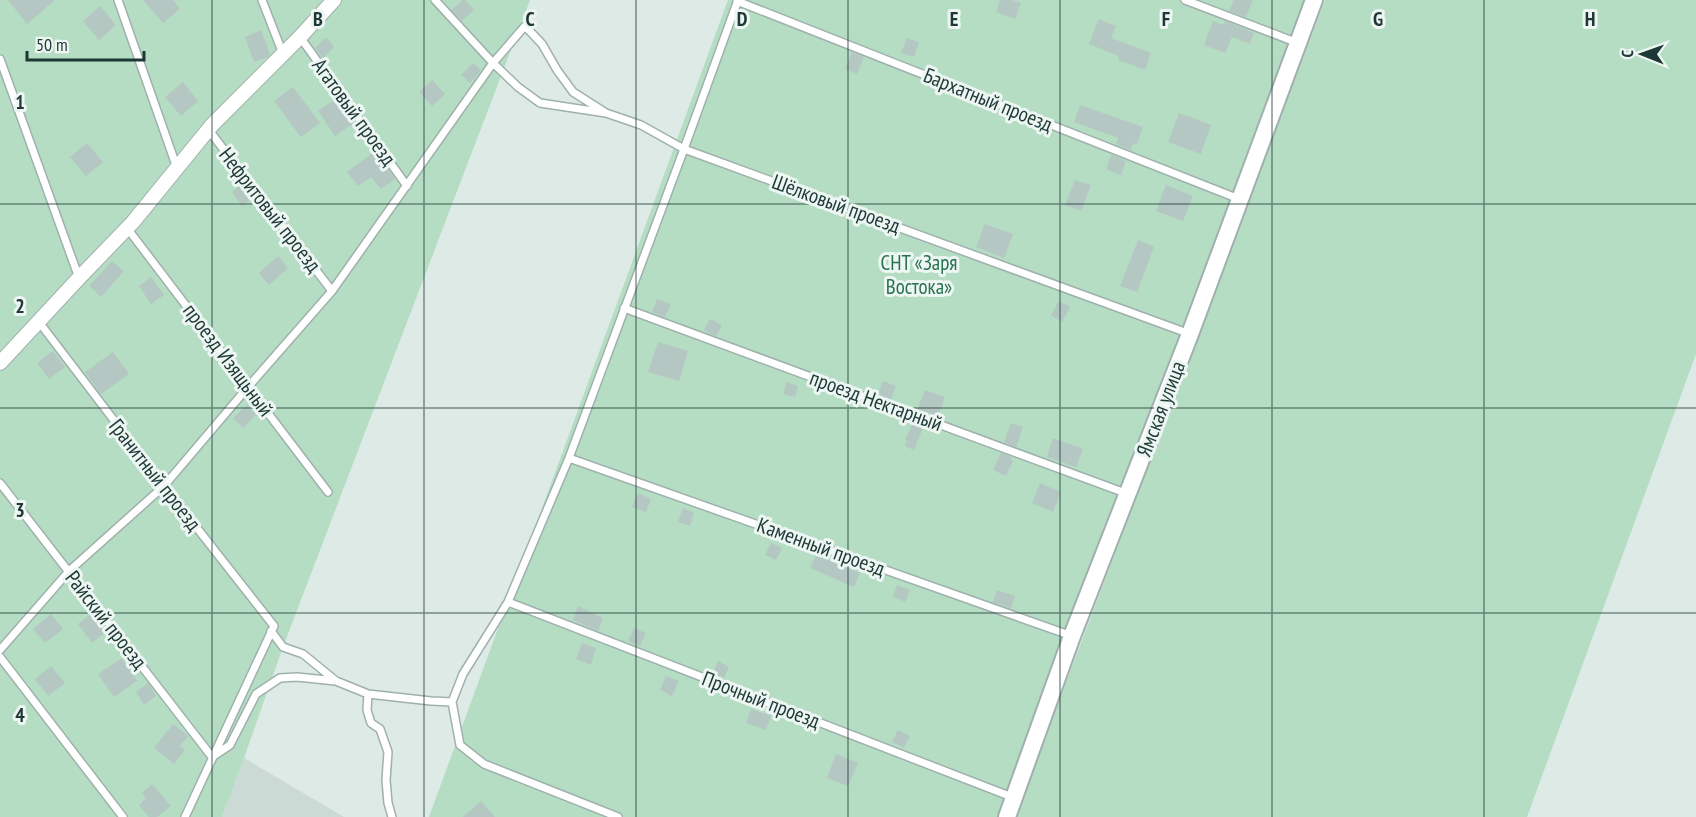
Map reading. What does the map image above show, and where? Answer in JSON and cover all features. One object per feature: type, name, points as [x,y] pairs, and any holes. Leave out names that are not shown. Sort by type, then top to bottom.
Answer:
[{"type":"street","points":[[0,363],[127,228],[208,129],[300,38],[334,0]]},
{"type":"street","name":"Ямская улица","points":[[1007,817],[1072,636],[1190,334],[1314,0]]},
{"type":"lane","points":[[118,0],[177,169]]},
{"type":"lane","name":"Агатовый проезд","points":[[262,0],[283,54]]},
{"type":"lane","points":[[435,0],[493,63],[518,87],[540,103],[606,113]]},
{"type":"lane","points":[[1185,0],[1298,43]]},
{"type":"lane","points":[[618,817],[484,764],[460,745],[452,702],[464,674],[508,602],[569,458],[737,1]]},
{"type":"lane","name":"Бархатный проезд","points":[[737,1],[1239,199]]},
{"type":"lane","points":[[0,650],[69,571],[164,486],[333,291],[493,63],[525,26],[542,44],[573,92],[606,113]]},
{"type":"lane","name":"Агатовый проезд","points":[[300,38],[407,186]]},
{"type":"lane","points":[[0,59],[79,278]]},
{"type":"lane","name":"Шёлковый проезд","points":[[606,113],[641,125],[684,149],[1190,334]]},
{"type":"lane","name":"Нефритовый проезд","points":[[208,129],[333,291]]},
{"type":"lane","name":"проезд Изящьный","points":[[127,228],[328,492]]},
{"type":"lane","name":"проезд Нектарный","points":[[624,309],[1128,494]]},
{"type":"lane","name":"Гранитный проезд","points":[[39,322],[273,628],[283,647],[303,654],[336,681]]},
{"type":"lane","name":"Каменный проезд","points":[[569,458],[1072,636]]},
{"type":"lane","name":"Райский проезд","points":[[0,483],[212,757]]},
{"type":"lane","name":"Прочный проезд","points":[[508,602],[1014,798]]},
{"type":"lane","points":[[185,817],[273,628]]},
{"type":"lane","points":[[0,657],[123,817]]},
{"type":"lane","points":[[212,757],[230,745],[256,694],[280,678],[297,677],[336,681],[368,694],[452,702]]},
{"type":"lane","points":[[368,694],[367,710],[371,723],[380,729],[388,752],[386,780],[388,803],[393,817]]},
{"type":"shaded area","points":[[244,758],[344,817],[222,817]]},
{"type":"green space","points":[[0,0],[530,0],[283,647],[222,817],[0,817]]},
{"type":"green space","name":"СНТ «Заря Востока»","points":[[728,0],[1314,0],[1007,817],[429,817]]},
{"type":"green space","points":[[1325,0],[1696,0],[1696,354],[1527,817],[1015,817]]},
{"type":"building","points":[[8,0],[55,0],[27,24]]},
{"type":"building","points":[[143,0],[173,0],[180,9],[163,23]]},
{"type":"building","points":[[463,0],[474,10],[462,21],[451,10]]},
{"type":"building","points":[[1000,0],[1021,3],[1015,19],[996,12]]},
{"type":"building","points":[[1234,0],[1253,0],[1246,17],[1229,11]]},
{"type":"building","points":[[100,6],[116,25],[99,40],[83,21]]},
{"type":"building","points":[[1099,19],[1116,26],[1111,38],[1151,53],[1145,70],[1118,60],[1119,56],[1089,44]]},
{"type":"building","points":[[1213,21],[1223,25],[1225,21],[1254,33],[1250,44],[1232,37],[1225,53],[1204,45]]},
{"type":"building","points":[[261,30],[270,54],[254,62],[245,37]]},
{"type":"building","points":[[326,37],[334,47],[323,58],[315,48]]},
{"type":"building","points":[[907,38],[919,42],[914,57],[901,53]]},
{"type":"building","points":[[852,52],[864,57],[857,74],[845,69]]},
{"type":"building","points":[[473,63],[481,70],[470,83],[461,75]]},
{"type":"building","points":[[432,80],[445,94],[432,106],[419,92]]},
{"type":"building","points":[[183,82],[198,101],[181,116],[165,97]]},
{"type":"building","points":[[293,87],[320,123],[301,137],[274,101]]},
{"type":"building","points":[[337,98],[354,123],[335,136],[318,111]]},
{"type":"building","points":[[1080,105],[1143,127],[1137,144],[1133,143],[1131,150],[1116,144],[1118,138],[1074,122]]},
{"type":"building","points":[[1179,113],[1211,125],[1201,154],[1168,142]]},
{"type":"building","points":[[87,143],[103,162],[86,176],[70,157]]},
{"type":"building","points":[[375,151],[395,179],[381,189],[371,177],[358,186],[347,172]]},
{"type":"building","points":[[1111,155],[1126,161],[1121,175],[1106,169]]},
{"type":"building","points":[[1075,180],[1091,185],[1081,211],[1065,205]]},
{"type":"building","points":[[243,183],[253,197],[242,206],[232,192]]},
{"type":"building","points":[[1166,185],[1193,196],[1183,221],[1156,211]]},
{"type":"building","points":[[985,224],[1013,234],[1004,258],[976,247]]},
{"type":"building","points":[[1138,240],[1154,247],[1137,292],[1120,286]]},
{"type":"building","points":[[278,256],[288,268],[269,285],[259,273]]},
{"type":"building","points":[[112,261],[124,271],[101,297],[89,286]]},
{"type":"building","points":[[151,277],[164,295],[151,304],[139,286]]},
{"type":"building","points":[[657,299],[671,304],[665,317],[652,312]]},
{"type":"building","points":[[1059,301],[1070,307],[1062,322],[1051,315]]},
{"type":"building","points":[[710,319],[722,325],[716,336],[704,330]]},
{"type":"building","points":[[658,342],[688,351],[679,381],[648,372]]},
{"type":"building","points":[[53,351],[65,367],[49,379],[37,363]]},
{"type":"building","points":[[113,352],[129,374],[101,394],[85,372]]},
{"type":"building","points":[[883,381],[896,386],[891,400],[878,394]]},
{"type":"building","points":[[787,382],[798,386],[795,397],[783,394]]},
{"type":"building","points":[[925,390],[945,397],[938,416],[917,410]]},
{"type":"building","points":[[247,405],[256,415],[243,428],[233,418]]},
{"type":"building","points":[[914,421],[924,425],[914,450],[905,446],[907,440],[905,440]]},
{"type":"building","points":[[1011,423],[1023,427],[1016,447],[1004,442]]},
{"type":"building","points":[[1053,438],[1083,449],[1076,467],[1047,457]]},
{"type":"building","points":[[1001,453],[1012,457],[1013,461],[1006,476],[993,470]]},
{"type":"building","points":[[1040,483],[1061,492],[1053,512],[1032,503]]},
{"type":"building","points":[[638,493],[651,499],[646,512],[632,507]]},
{"type":"building","points":[[683,508],[694,513],[690,526],[678,522]]},
{"type":"building","points":[[771,543],[782,548],[776,560],[765,555]]},
{"type":"building","points":[[816,555],[860,573],[854,587],[810,568]]},
{"type":"building","points":[[897,585],[910,590],[905,602],[893,597]]},
{"type":"building","points":[[997,590],[1015,596],[1011,608],[993,602]]},
{"type":"building","points":[[578,606],[603,618],[598,631],[573,620]]},
{"type":"building","points":[[92,613],[106,632],[92,643],[78,624]]},
{"type":"building","points":[[51,614],[63,629],[45,643],[33,629]]},
{"type":"building","points":[[634,628],[646,633],[640,646],[628,641]]},
{"type":"building","points":[[582,643],[596,648],[591,665],[576,659]]},
{"type":"building","points":[[122,658],[137,681],[114,697],[98,674]]},
{"type":"building","points":[[718,661],[729,667],[724,678],[713,673]]},
{"type":"building","points":[[51,666],[65,683],[48,696],[35,679]]},
{"type":"building","points":[[666,676],[679,681],[672,696],[660,690]]},
{"type":"building","points":[[148,683],[156,696],[144,705],[136,692]]},
{"type":"building","points":[[751,709],[771,716],[766,730],[746,723]]},
{"type":"building","points":[[173,724],[188,736],[180,746],[185,750],[174,764],[154,748]]},
{"type":"building","points":[[898,730],[910,736],[904,748],[892,742]]},
{"type":"building","points":[[836,754],[858,763],[848,786],[827,778]]},
{"type":"building","points":[[152,784],[171,806],[157,817],[149,817],[139,805],[146,798],[142,793]]},
{"type":"building","points":[[481,801],[495,817],[463,817]]}]
